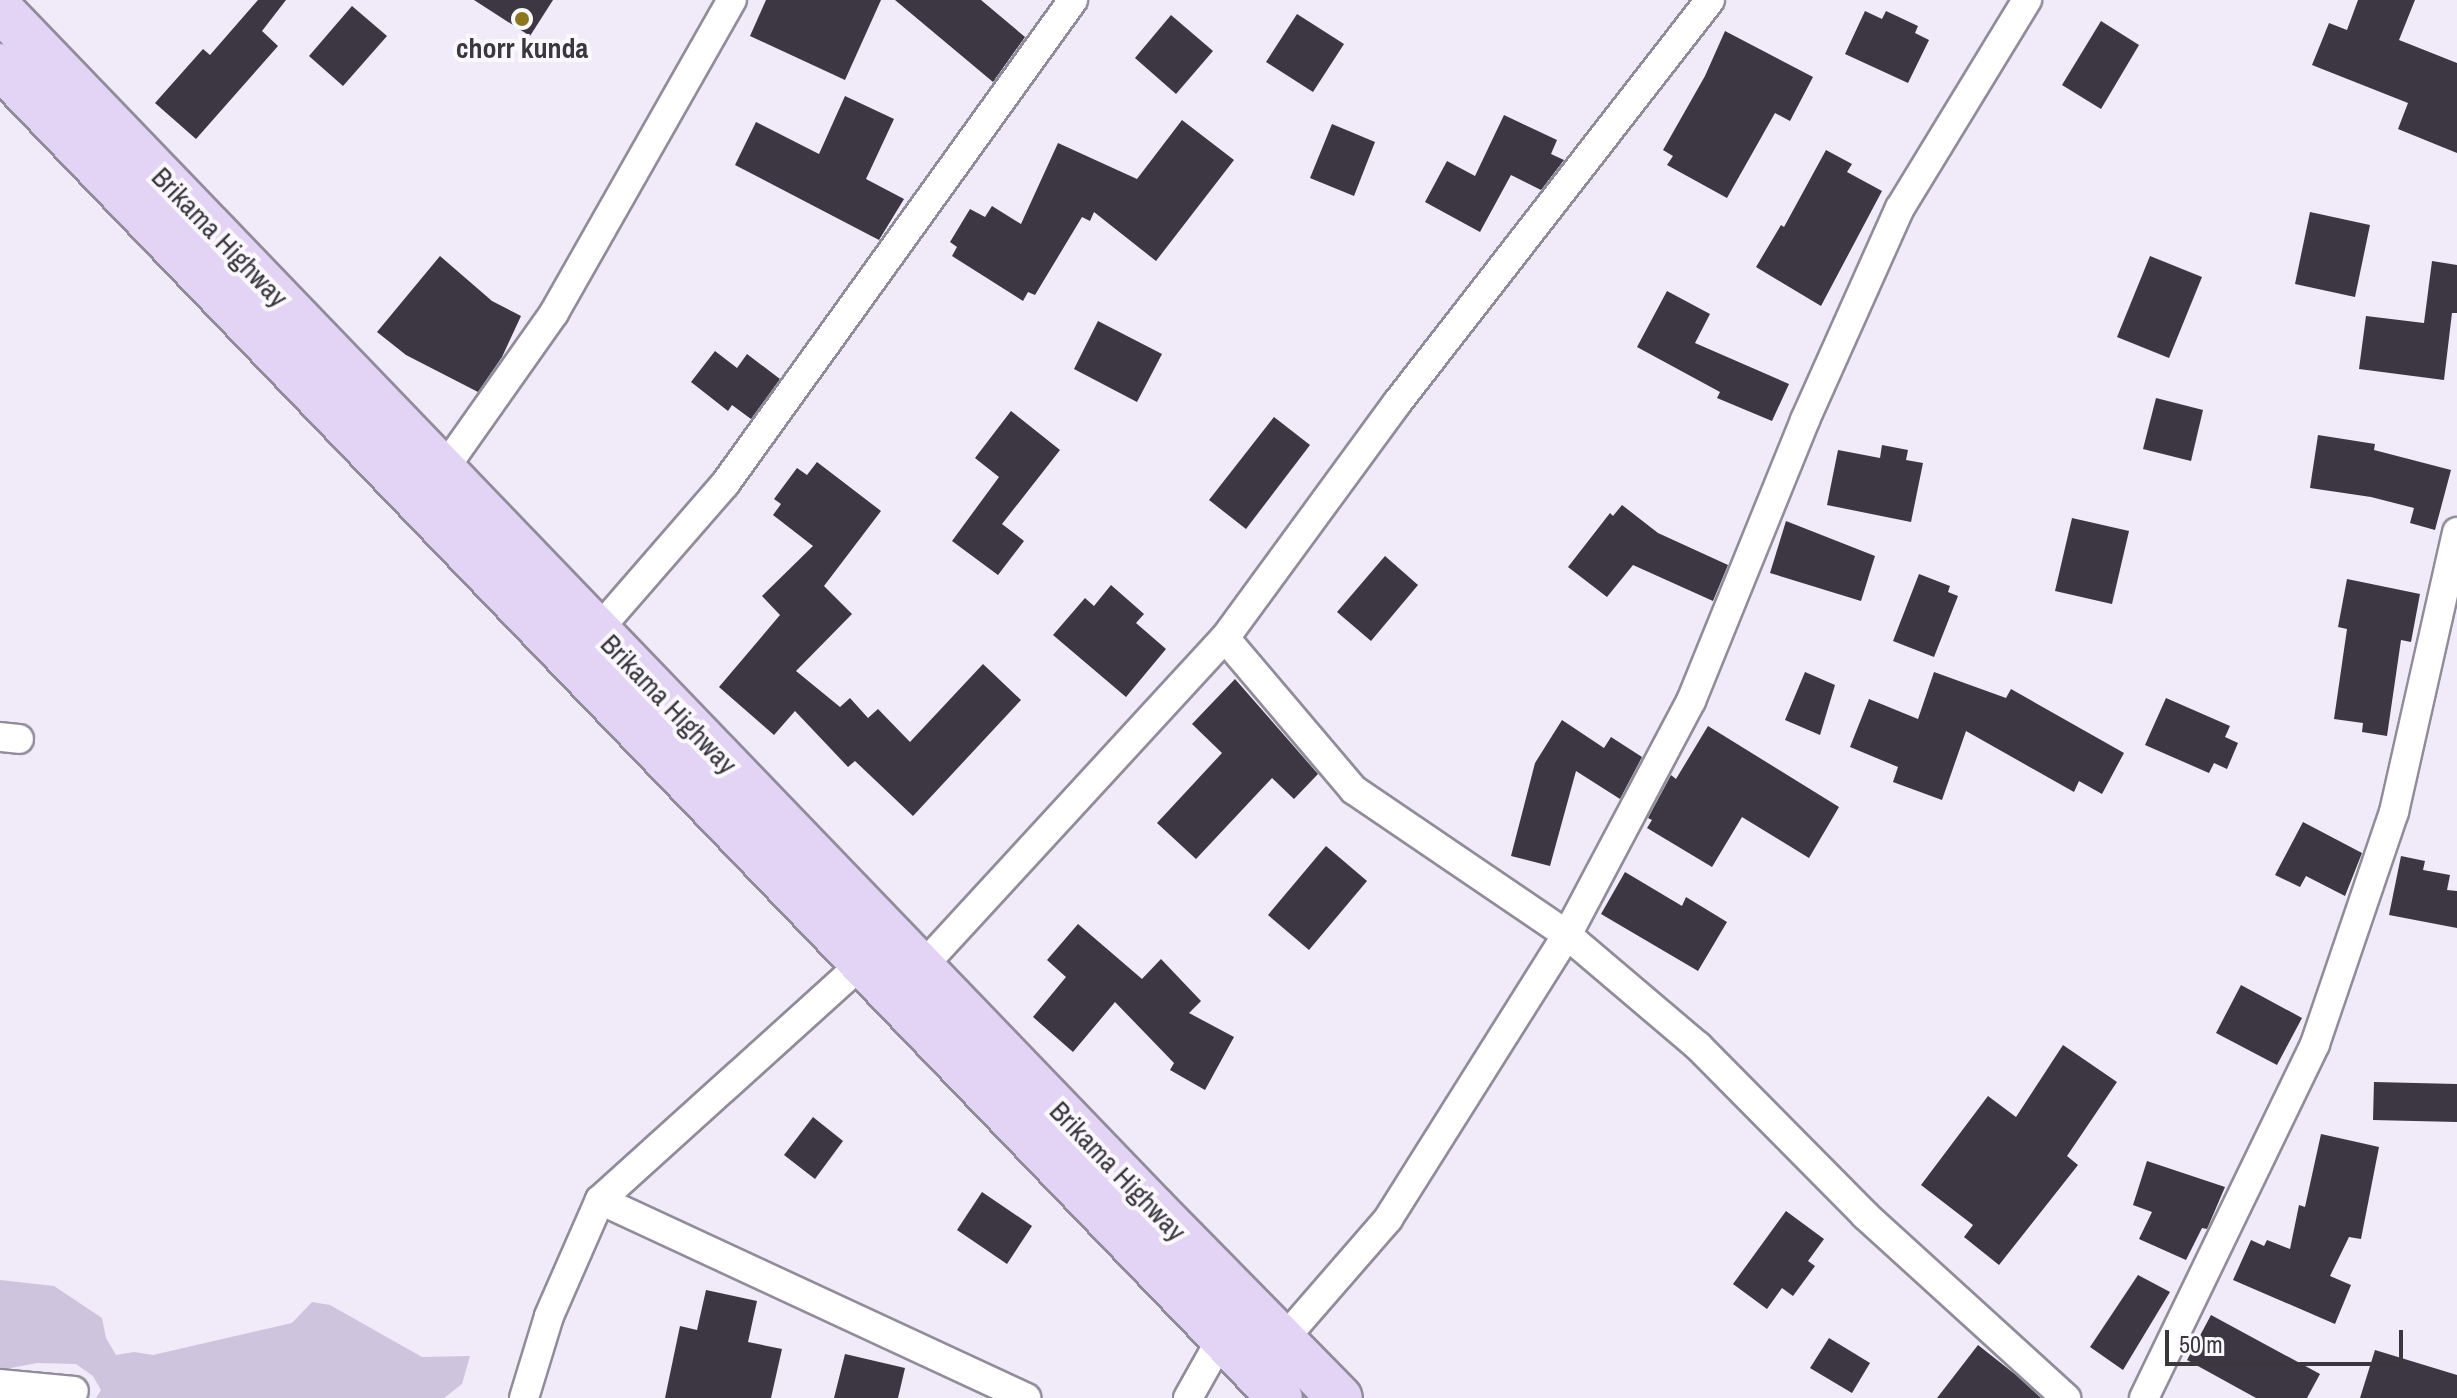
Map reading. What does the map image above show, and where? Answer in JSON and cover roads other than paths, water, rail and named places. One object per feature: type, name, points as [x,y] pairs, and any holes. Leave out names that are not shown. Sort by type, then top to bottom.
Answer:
[{"type":"highway","name":"Brikama Highway","points":[[0,9],[922,967],[1139,1224],[1222,1338],[1280,1398]]},
{"type":"highway","name":"Brikama Highway","points":[[0,66],[863,962],[1139,1224],[1243,1300],[1340,1398]]},
{"type":"street","points":[[444,469],[554,313],[732,0]]},
{"type":"street","points":[[598,630],[725,484],[1073,0]]},
{"type":"street","points":[[922,967],[1225,638],[1397,403],[1710,0]]},
{"type":"street","points":[[1283,1340],[1388,1219],[1567,935],[1691,701],[1805,420],[1900,208],[2027,0]]},
{"type":"street","points":[[2144,1398],[2315,1044],[2394,812],[2457,532]]},
{"type":"street","points":[[1225,638],[1354,790],[1567,935],[1698,1046],[1865,1215],[2066,1398]]},
{"type":"street","points":[[524,1398],[549,1316],[600,1200],[863,962]]},
{"type":"street","points":[[600,1200],[1026,1398]]},
{"type":"street","points":[[1188,1398],[1243,1300]]},
{"type":"street","points":[[0,1384],[74,1391]]},
{"type":"place","name":"chorr kunda","points":[[522,19]]}]
